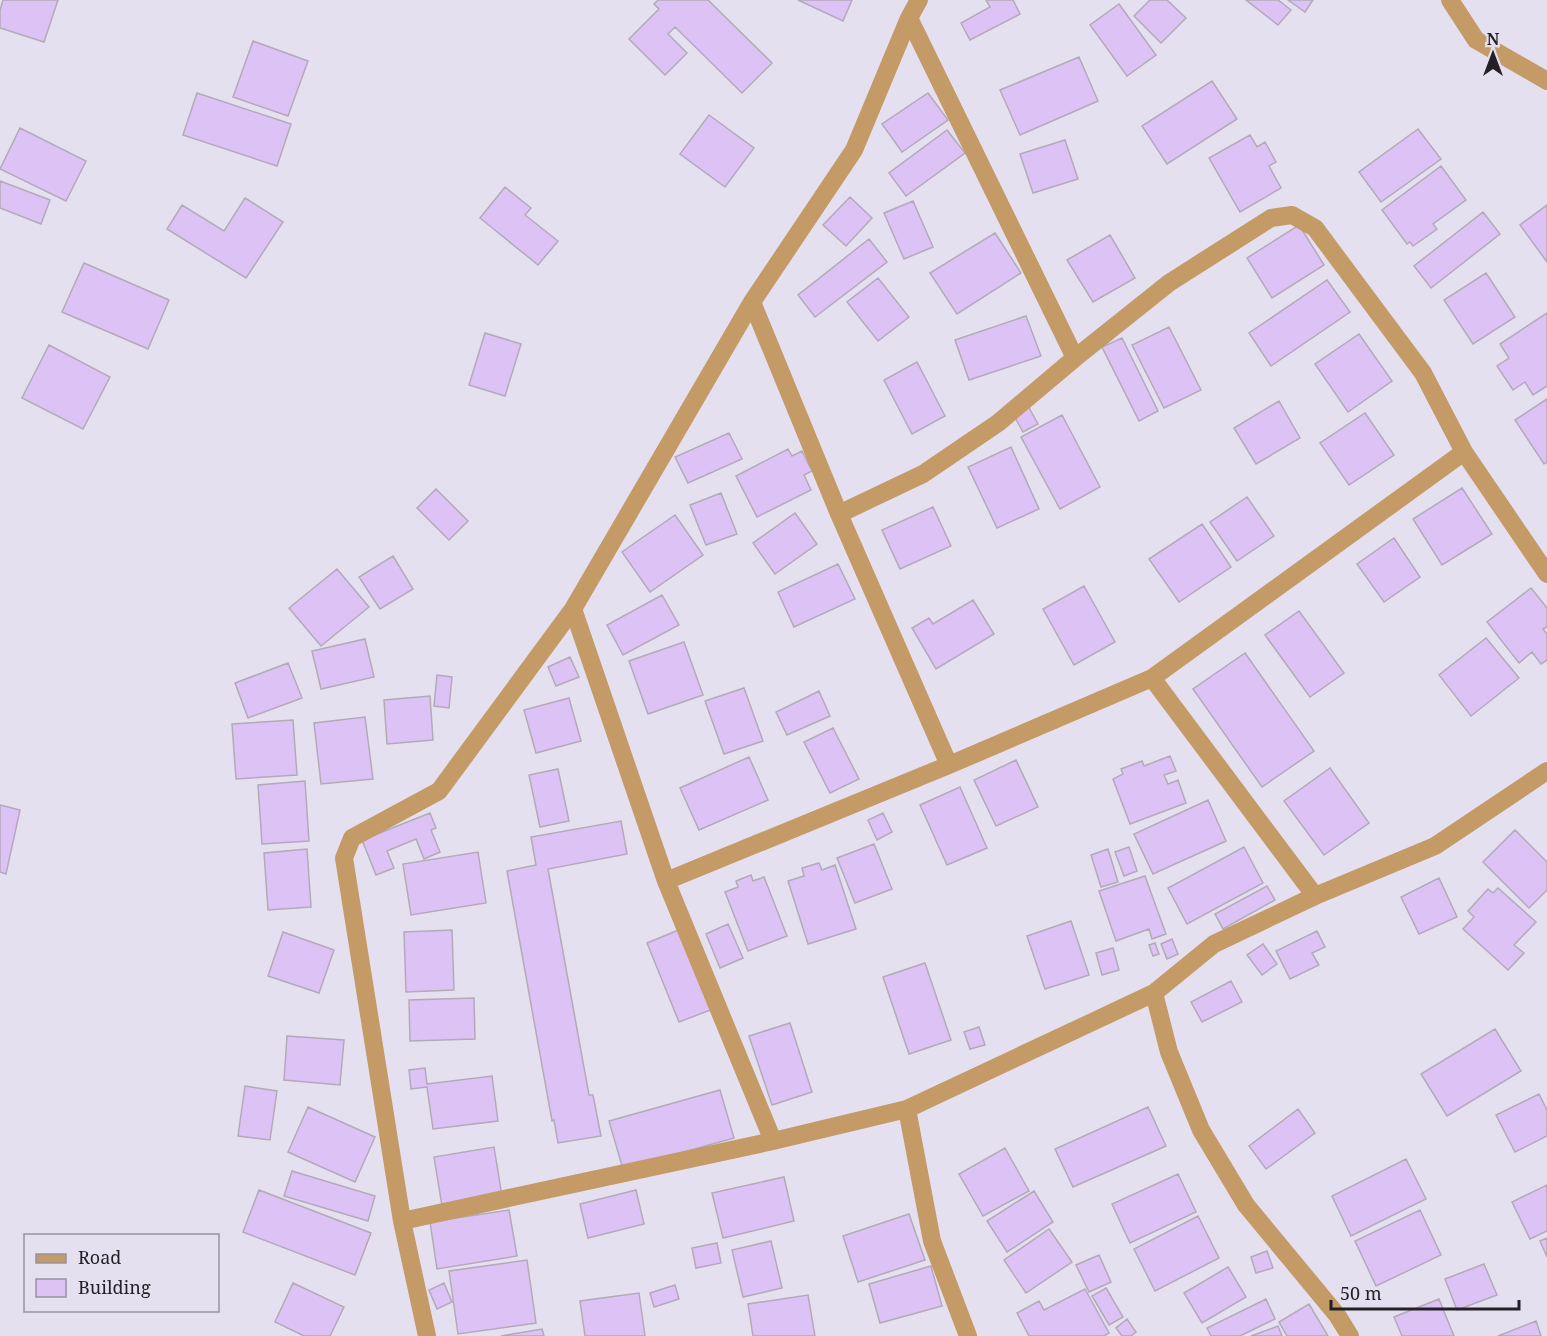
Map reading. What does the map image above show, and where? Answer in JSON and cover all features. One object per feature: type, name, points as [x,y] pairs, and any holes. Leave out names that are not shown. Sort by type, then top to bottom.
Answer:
[{"type":"street","points":[[427,1336],[402,1221],[344,858],[352,838],[439,790],[573,609],[752,303],[854,150],[909,18],[919,0]]},
{"type":"street","points":[[1450,0],[1476,40],[1547,81]]},
{"type":"street","points":[[909,18],[1075,358]]},
{"type":"street","points":[[839,514],[923,474],[998,423],[1169,283],[1272,218],[1292,215],[1315,228],[1423,373],[1464,452],[1547,574]]},
{"type":"street","points":[[752,303],[839,514],[950,765]]},
{"type":"street","points":[[666,881],[950,765],[1152,678],[1464,452]]},
{"type":"street","points":[[573,609],[666,881],[773,1141]]},
{"type":"street","points":[[1152,678],[1315,896]]},
{"type":"street","points":[[402,1221],[773,1141],[907,1109],[1154,993],[1214,944],[1315,896],[1435,846],[1547,771]]},
{"type":"street","points":[[1154,993],[1169,1052],[1201,1130],[1246,1205],[1337,1315],[1350,1336]]},
{"type":"street","points":[[907,1109],[932,1240],[968,1336]]},
{"type":"building","points":[[3,0],[58,0],[44,42],[0,28],[0,10]]},
{"type":"building","points":[[658,0],[708,0],[772,63],[742,93],[675,27],[668,34],[687,53],[665,75],[629,39],[659,9],[654,4]]},
{"type":"building","points":[[798,0],[852,0],[843,21]]},
{"type":"building","points":[[986,0],[1013,0],[1020,14],[970,40],[961,23],[990,7]]},
{"type":"building","points":[[1150,0],[1167,0],[1186,18],[1161,43],[1134,16]]},
{"type":"building","points":[[1246,0],[1278,0],[1291,10],[1278,25]]},
{"type":"building","points":[[1288,0],[1313,0],[1305,12]]},
{"type":"building","points":[[1119,4],[1156,55],[1127,76],[1090,25]]},
{"type":"building","points":[[253,41],[308,61],[288,116],[233,97]]},
{"type":"building","points":[[1079,57],[1098,101],[1020,135],[1000,90]]},
{"type":"building","points":[[1212,81],[1237,119],[1167,164],[1142,126]]},
{"type":"building","points":[[197,93],[291,124],[277,166],[183,135]]},
{"type":"building","points":[[928,93],[948,120],[902,152],[882,124]]},
{"type":"building","points":[[709,115],[754,148],[725,187],[680,154]]},
{"type":"building","points":[[20,128],[86,161],[66,201],[0,169]]},
{"type":"building","points":[[1418,129],[1441,159],[1381,202],[1359,172]]},
{"type":"building","points":[[947,130],[965,153],[906,196],[889,173]]},
{"type":"building","points":[[1250,135],[1257,147],[1265,142],[1276,162],[1269,166],[1281,188],[1240,212],[1209,158]]},
{"type":"building","points":[[1065,140],[1078,179],[1033,193],[1020,154]]},
{"type":"building","points":[[1441,166],[1466,200],[1433,224],[1437,229],[1413,246],[1410,242],[1407,244],[1382,210]]},
{"type":"building","points":[[0,181],[50,200],[41,224],[0,208]]},
{"type":"building","points":[[505,187],[531,208],[525,215],[558,241],[538,265],[480,218]]},
{"type":"building","points":[[850,197],[872,218],[846,246],[823,225]]},
{"type":"building","points":[[245,198],[283,222],[246,278],[167,229],[182,205],[224,231]]},
{"type":"building","points":[[913,201],[933,247],[904,259],[884,213]]},
{"type":"building","points":[[1547,205],[1547,262],[1520,225]]},
{"type":"building","points":[[1483,212],[1500,234],[1431,288],[1414,266]]},
{"type":"building","points":[[1299,225],[1324,265],[1272,298],[1247,258]]},
{"type":"building","points":[[995,233],[1021,273],[957,314],[930,273]]},
{"type":"building","points":[[1110,235],[1135,278],[1093,302],[1067,260]]},
{"type":"building","points":[[869,239],[887,262],[815,317],[798,295]]},
{"type":"building","points":[[84,263],[169,300],[148,349],[62,312]]},
{"type":"building","points":[[1486,273],[1515,317],[1473,344],[1444,300]]},
{"type":"building","points":[[878,278],[909,317],[878,341],[847,302]]},
{"type":"building","points":[[1327,280],[1350,312],[1271,366],[1249,333]]},
{"type":"building","points":[[1547,313],[1547,386],[1533,395],[1525,382],[1513,390],[1497,366],[1509,358],[1500,344]]},
{"type":"building","points":[[1026,316],[1041,356],[969,380],[955,340]]},
{"type":"building","points":[[1169,327],[1201,390],[1164,408],[1132,345]]},
{"type":"building","points":[[485,333],[521,344],[505,396],[469,385]]},
{"type":"building","points":[[1359,334],[1392,381],[1348,412],[1315,364]]},
{"type":"building","points":[[1122,338],[1158,411],[1139,421],[1102,347]]},
{"type":"building","points":[[49,345],[110,377],[83,429],[22,398]]},
{"type":"building","points":[[917,362],[945,416],[912,434],[884,380]]},
{"type":"building","points":[[1547,399],[1547,462],[1544,464],[1515,420]]},
{"type":"building","points":[[1279,401],[1300,438],[1256,464],[1234,428]]},
{"type":"building","points":[[1027,404],[1038,424],[1023,432],[1012,412]]},
{"type":"building","points":[[1365,413],[1394,455],[1349,485],[1320,443]]},
{"type":"building","points":[[1062,415],[1100,487],[1060,509],[1021,437]]},
{"type":"building","points":[[729,433],[742,459],[688,483],[675,457]]},
{"type":"building","points":[[1011,447],[1039,509],[997,528],[968,467]]},
{"type":"building","points":[[788,449],[792,456],[802,451],[812,471],[804,475],[811,490],[757,517],[736,476]]},
{"type":"building","points":[[1462,488],[1492,534],[1442,565],[1413,519]]},
{"type":"building","points":[[436,489],[468,521],[449,540],[417,508]]},
{"type":"building","points":[[721,493],[737,534],[706,545],[690,505]]},
{"type":"building","points":[[1247,497],[1274,536],[1237,561],[1210,522]]},
{"type":"building","points":[[933,507],[951,546],[900,569],[882,530]]},
{"type":"building","points":[[795,513],[817,544],[775,574],[753,543]]},
{"type":"building","points":[[675,515],[703,555],[650,592],[622,552]]},
{"type":"building","points":[[1202,524],[1231,567],[1179,602],[1149,559]]},
{"type":"building","points":[[1394,538],[1420,577],[1384,602],[1357,564]]},
{"type":"building","points":[[393,556],[413,589],[380,609],[359,577]]},
{"type":"building","points":[[838,564],[855,599],[794,627],[778,592]]},
{"type":"building","points":[[337,569],[369,607],[321,646],[289,608]]},
{"type":"building","points":[[1084,586],[1115,642],[1074,665],[1043,609]]},
{"type":"building","points":[[1531,588],[1547,608],[1547,627],[1543,629],[1547,634],[1547,660],[1541,664],[1532,652],[1519,663],[1487,622]]},
{"type":"building","points":[[662,595],[679,625],[623,655],[607,625]]},
{"type":"building","points":[[973,600],[994,634],[936,669],[912,628],[929,618],[933,624]]},
{"type":"building","points":[[1299,611],[1344,673],[1310,697],[1265,635]]},
{"type":"building","points":[[1486,638],[1519,678],[1471,716],[1439,675]]},
{"type":"building","points":[[365,639],[374,677],[321,689],[312,651]]},
{"type":"building","points":[[684,642],[703,695],[648,714],[629,661]]},
{"type":"building","points":[[1245,653],[1314,751],[1262,787],[1193,689]]},
{"type":"building","points":[[570,657],[579,677],[556,686],[548,667]]},
{"type":"building","points":[[288,663],[302,698],[248,718],[235,683]]},
{"type":"building","points":[[437,675],[452,677],[449,708],[434,706]]},
{"type":"building","points":[[744,688],[763,741],[724,754],[705,701]]},
{"type":"building","points":[[819,691],[830,716],[787,735],[776,712]]},
{"type":"building","points":[[430,696],[433,740],[387,744],[384,700]]},
{"type":"building","points":[[569,698],[581,741],[536,753],[524,710]]},
{"type":"building","points":[[365,717],[373,779],[321,784],[314,723]]},
{"type":"building","points":[[293,720],[297,775],[236,779],[232,724]]},
{"type":"building","points":[[833,728],[859,779],[830,793],[804,742]]},
{"type":"building","points":[[1170,756],[1176,771],[1164,775],[1168,784],[1178,780],[1186,803],[1130,824],[1113,779],[1123,774],[1121,769],[1142,761],[1144,766]]},
{"type":"building","points":[[749,757],[768,800],[699,830],[680,788]]},
{"type":"building","points":[[1016,760],[1038,807],[996,826],[974,780]]},
{"type":"building","points":[[1330,768],[1369,823],[1324,855],[1284,801]]},
{"type":"building","points":[[558,769],[569,821],[540,827],[529,775]]},
{"type":"building","points":[[305,781],[309,841],[262,844],[258,785]]},
{"type":"building","points":[[960,787],[987,848],[947,865],[920,805]]},
{"type":"building","points":[[1208,800],[1226,841],[1153,874],[1134,834]]},
{"type":"building","points":[[0,805],[20,810],[6,874],[0,872]]},
{"type":"building","points":[[430,813],[436,828],[431,830],[440,852],[424,859],[416,839],[387,851],[394,868],[376,875],[362,840]]},
{"type":"building","points":[[883,813],[892,832],[877,840],[868,820]]},
{"type":"building","points":[[621,821],[627,854],[548,869],[589,1095],[593,1095],[601,1136],[558,1143],[554,1120],[552,1121],[507,871],[536,865],[531,837]]},
{"type":"building","points":[[1515,830],[1547,862],[1547,890],[1529,908],[1483,862]]},
{"type":"building","points":[[874,844],[892,889],[855,903],[837,858]]},
{"type":"building","points":[[1129,847],[1137,871],[1124,876],[1115,852]]},
{"type":"building","points":[[1244,847],[1263,883],[1187,924],[1168,888]]},
{"type":"building","points":[[307,849],[311,907],[268,910],[264,853]]},
{"type":"building","points":[[1108,849],[1118,882],[1101,887],[1091,855]]},
{"type":"building","points":[[478,852],[486,903],[411,915],[403,864]]},
{"type":"building","points":[[819,863],[822,870],[835,865],[856,929],[808,944],[788,881],[804,876],[802,868]]},
{"type":"building","points":[[751,875],[753,881],[764,877],[787,936],[748,951],[725,892],[738,887],[736,881]]},
{"type":"building","points":[[1145,876],[1166,934],[1152,939],[1149,929],[1116,941],[1099,891]]},
{"type":"building","points":[[1439,878],[1457,917],[1419,934],[1401,897]]},
{"type":"building","points":[[1267,886],[1275,900],[1223,929],[1215,914]]},
{"type":"building","points":[[1498,888],[1536,922],[1514,945],[1524,953],[1508,970],[1463,929],[1474,917],[1468,911],[1488,889],[1493,893]]},
{"type":"building","points":[[1071,921],[1089,975],[1045,989],[1027,936]]},
{"type":"building","points":[[728,924],[743,958],[720,968],[706,934]]},
{"type":"building","points":[[681,929],[713,1009],[679,1022],[647,943]]},
{"type":"building","points":[[452,930],[454,990],[406,992],[404,932]]},
{"type":"building","points":[[1317,931],[1325,947],[1312,953],[1319,965],[1290,979],[1276,951]]},
{"type":"building","points":[[283,932],[334,950],[319,993],[268,976]]},
{"type":"building","points":[[1172,939],[1178,954],[1167,959],[1161,944]]},
{"type":"building","points":[[1155,943],[1159,954],[1153,956],[1149,945]]},
{"type":"building","points":[[1263,944],[1277,964],[1262,975],[1247,955]]},
{"type":"building","points":[[1113,948],[1119,970],[1102,975],[1096,953]]},
{"type":"building","points":[[925,963],[951,1040],[909,1054],[883,977]]},
{"type":"building","points":[[1231,981],[1242,1002],[1202,1022],[1191,1002]]},
{"type":"building","points":[[474,998],[475,1039],[410,1041],[409,1000]]},
{"type":"building","points":[[790,1023],[812,1092],[772,1105],[749,1036]]},
{"type":"building","points":[[979,1027],[985,1045],[970,1049],[964,1032]]},
{"type":"building","points":[[1495,1029],[1521,1071],[1447,1116],[1421,1074]]},
{"type":"building","points":[[287,1036],[344,1040],[340,1085],[284,1080]]},
{"type":"building","points":[[425,1068],[427,1084],[492,1076],[498,1121],[433,1129],[427,1087],[411,1089],[409,1070]]},
{"type":"building","points":[[245,1086],[277,1091],[270,1140],[238,1136]]},
{"type":"building","points":[[720,1090],[734,1138],[623,1169],[609,1121]]},
{"type":"building","points":[[1539,1094],[1547,1110],[1547,1136],[1515,1152],[1496,1115]]},
{"type":"building","points":[[308,1107],[375,1137],[355,1182],[288,1152]]},
{"type":"building","points":[[1148,1107],[1166,1146],[1073,1187],[1055,1149]]},
{"type":"building","points":[[1298,1109],[1315,1133],[1266,1169],[1249,1146]]},
{"type":"building","points":[[494,1147],[502,1196],[442,1206],[434,1157]]},
{"type":"building","points":[[1005,1148],[1029,1191],[983,1216],[959,1174]]},
{"type":"building","points":[[1406,1159],[1426,1199],[1351,1236],[1332,1196]]},
{"type":"building","points":[[292,1171],[375,1196],[368,1221],[284,1196]]},
{"type":"building","points":[[1178,1174],[1196,1212],[1130,1243],[1112,1204]]},
{"type":"building","points":[[784,1177],[794,1221],[723,1238],[712,1193]]},
{"type":"building","points":[[1547,1185],[1547,1231],[1530,1239],[1512,1202]]},
{"type":"building","points":[[259,1190],[371,1233],[355,1275],[243,1232]]},
{"type":"building","points":[[636,1190],[644,1224],[588,1238],[580,1204]]},
{"type":"building","points":[[1034,1191],[1053,1222],[1007,1252],[987,1221]]},
{"type":"building","points":[[509,1210],[517,1256],[437,1269],[430,1222]]},
{"type":"building","points":[[1420,1210],[1441,1255],[1376,1286],[1355,1241]]},
{"type":"building","points":[[909,1214],[925,1260],[858,1282],[843,1236]]},
{"type":"building","points":[[1198,1216],[1219,1258],[1155,1291],[1134,1249]]},
{"type":"building","points":[[1049,1229],[1072,1262],[1026,1293],[1004,1260]]},
{"type":"building","points":[[1547,1238],[1547,1257],[1540,1241]]},
{"type":"building","points":[[771,1241],[782,1288],[743,1297],[732,1250]]},
{"type":"building","points":[[717,1243],[721,1263],[696,1268],[692,1248]]},
{"type":"building","points":[[1267,1251],[1273,1268],[1256,1273],[1251,1257]]},
{"type":"building","points":[[1099,1255],[1111,1282],[1089,1292],[1076,1265]]},
{"type":"building","points":[[527,1260],[536,1323],[458,1334],[449,1271]]},
{"type":"building","points":[[1484,1264],[1497,1295],[1457,1310],[1445,1279]]},
{"type":"building","points":[[931,1266],[942,1306],[880,1323],[869,1284]]},
{"type":"building","points":[[1228,1267],[1246,1297],[1202,1323],[1184,1293]]},
{"type":"building","points":[[293,1283],[344,1307],[330,1336],[304,1336],[275,1322]]},
{"type":"building","points":[[444,1283],[452,1302],[437,1309],[429,1290]]},
{"type":"building","points":[[675,1285],[679,1299],[654,1307],[650,1293]]},
{"type":"building","points":[[1106,1288],[1123,1317],[1109,1325],[1092,1296]]},
{"type":"building","points":[[1085,1289],[1109,1333],[1104,1336],[1029,1336],[1017,1313],[1039,1301],[1044,1310]]},
{"type":"building","points":[[639,1293],[645,1336],[585,1336],[580,1301]]},
{"type":"building","points":[[808,1295],[815,1336],[753,1336],[748,1304]]},
{"type":"building","points":[[1266,1299],[1275,1319],[1240,1336],[1211,1336],[1207,1328]]},
{"type":"building","points":[[1439,1299],[1454,1336],[1402,1336],[1394,1317]]},
{"type":"building","points":[[1309,1304],[1328,1336],[1287,1336],[1279,1322]]},
{"type":"building","points":[[1127,1319],[1136,1332],[1131,1336],[1122,1336],[1116,1328]]},
{"type":"building","points":[[1536,1321],[1541,1336],[1498,1336]]},
{"type":"building","points":[[1278,1326],[1282,1336],[1251,1336]]},
{"type":"building","points":[[542,1329],[544,1336],[501,1336]]}]
